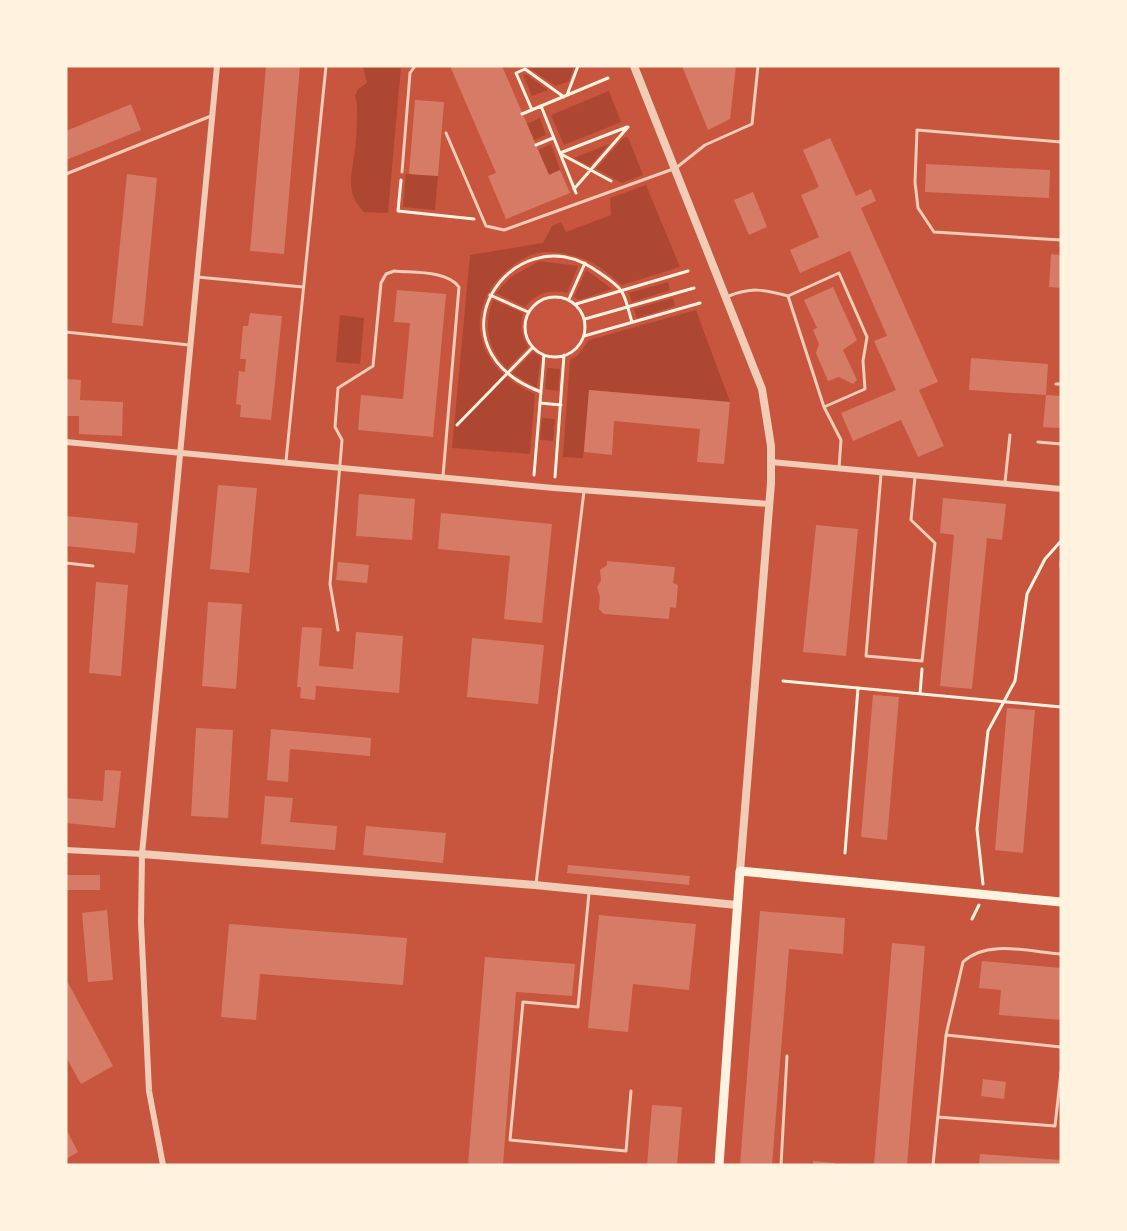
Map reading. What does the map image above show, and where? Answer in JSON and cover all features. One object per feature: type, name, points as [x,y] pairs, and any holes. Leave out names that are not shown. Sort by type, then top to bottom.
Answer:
[{"type":"main road","points":[[719,1165],[740,871],[1061,902]]},
{"type":"street","points":[[163,1165],[149,1091],[141,922],[141,854],[217,66]]},
{"type":"street","points":[[634,66],[762,389],[768,419],[771,462],[769,504],[740,871]]},
{"type":"street","points":[[66,442],[286,460],[554,488],[769,504]]},
{"type":"street","points":[[771,462],[1061,489]]},
{"type":"street","points":[[66,850],[535,885],[737,905]]},
{"type":"lane","points":[[286,460],[326,66]]},
{"type":"lane","points":[[402,172],[410,73],[416,66]]},
{"type":"lane","points":[[446,132],[486,226],[504,230],[676,168],[705,145],[752,124],[758,66]]},
{"type":"lane","points":[[66,174],[213,115]]},
{"type":"lane","points":[[1061,142],[916,130],[915,182],[918,208],[934,232],[1061,240]]},
{"type":"lane","points":[[338,630],[330,584],[342,440],[335,427],[338,388],[373,366],[381,283],[386,274],[394,271],[446,277],[454,280],[459,287],[443,476]]},
{"type":"lane","points":[[726,297],[744,289],[765,290],[789,296],[839,273],[867,337],[863,361],[865,388],[824,407]]},
{"type":"lane","points":[[197,277],[303,287]]},
{"type":"lane","points":[[789,296],[824,407],[841,440],[839,468]]},
{"type":"lane","points":[[66,332],[191,345]]},
{"type":"lane","points":[[1056,384],[1061,384]]},
{"type":"lane","points":[[1005,484],[1010,435]]},
{"type":"lane","points":[[1038,442],[1061,444]]},
{"type":"lane","points":[[881,472],[866,656],[922,661],[935,543],[911,520],[915,476]]},
{"type":"lane","points":[[535,885],[584,490]]},
{"type":"lane","points":[[1060,567],[1061,562]]},
{"type":"lane","points":[[66,563],[93,566]]},
{"type":"lane","points":[[589,891],[578,1007],[523,1002],[510,1140],[626,1151],[632,1091]]},
{"type":"lane","points":[[933,1165],[946,1035],[963,962],[971,954],[990,948],[1061,954]]},
{"type":"lane","points":[[946,1035],[1061,1047]]},
{"type":"lane","points":[[781,1165],[787,1056]]},
{"type":"lane","points":[[938,1117],[1055,1126],[1061,1072]]},
{"type":"path","points":[[566,96],[578,66]]},
{"type":"path","points":[[532,110],[516,73],[525,69],[566,96]]},
{"type":"path","points":[[522,114],[608,78]]},
{"type":"path","points":[[541,106],[579,204]]},
{"type":"path","points":[[560,153],[628,127],[574,189]]},
{"type":"path","points":[[536,145],[553,138]]},
{"type":"path","points":[[560,153],[622,188]]},
{"type":"path","points":[[402,172],[398,211],[483,220]]},
{"type":"path","points":[[541,392],[521,385],[494,361],[483,328],[484,310],[490,295],[508,274],[537,257],[560,257],[585,263],[622,291],[632,322]]},
{"type":"path","points":[[569,299],[585,263]]},
{"type":"path","points":[[576,304],[688,271]]},
{"type":"path","points":[[585,319],[694,288]]},
{"type":"path","points":[[490,295],[528,312]]},
{"type":"path","points":[[553,296],[569,299],[576,304],[585,319],[584,336],[574,350],[564,355],[544,355],[533,347],[527,337],[525,324],[528,312],[538,301],[553,296]]},
{"type":"path","points":[[584,336],[700,303]]},
{"type":"path","points":[[446,436],[533,347]]},
{"type":"path","points":[[533,485],[544,355]]},
{"type":"path","points":[[554,488],[564,355]]},
{"type":"path","points":[[540,403],[561,405]]},
{"type":"path","points":[[972,919],[984,894],[977,829],[988,731],[1015,681],[1027,594],[1045,559],[1061,541]]},
{"type":"path","points":[[920,694],[922,661]]},
{"type":"path","points":[[783,681],[1061,707],[1061,702]]},
{"type":"path","points":[[845,853],[858,688]]},
{"type":"shaded area","points":[[363,66],[401,66],[388,213],[364,212],[354,199],[352,192],[351,179],[357,123],[355,96],[358,89],[367,83]]},
{"type":"shaded area","points":[[526,66],[574,66],[569,81],[556,86]]},
{"type":"shaded area","points":[[526,74],[548,90],[532,96],[523,75]]},
{"type":"shaded area","points":[[609,91],[621,122],[564,145],[551,115]]},
{"type":"shaded area","points":[[540,118],[546,135],[534,140],[527,124]]},
{"type":"shaded area","points":[[628,137],[643,175],[622,183],[596,169],[623,138]]},
{"type":"shaded area","points":[[551,144],[560,170],[549,175],[538,150]]},
{"type":"shaded area","points":[[609,144],[590,166],[574,158]]},
{"type":"shaded area","points":[[406,174],[438,176],[435,210],[403,207]]},
{"type":"shaded area","points":[[646,185],[680,267],[622,285],[589,261],[572,255],[546,252],[534,254],[511,267],[500,277],[488,294],[481,311],[480,328],[483,344],[491,360],[517,385],[535,394],[530,454],[452,448],[470,255],[543,243],[552,226],[561,222],[566,232],[611,215],[610,198]]},
{"type":"shaded area","points":[[539,261],[578,266],[567,293],[544,293],[534,298],[525,307],[496,293],[511,277]]},
{"type":"shaded area","points":[[586,270],[612,289],[579,300],[574,297]]},
{"type":"shaded area","points":[[668,282],[670,290],[632,302],[629,293]]},
{"type":"shaded area","points":[[673,298],[675,306],[637,318],[634,309]]},
{"type":"shaded area","points":[[493,300],[523,313],[522,331],[528,347],[507,369],[495,353],[489,336],[488,319]]},
{"type":"shaded area","points":[[696,310],[730,402],[589,390],[583,458],[563,457],[570,360],[578,355],[589,340]]},
{"type":"shaded area","points":[[340,315],[364,318],[360,364],[336,362]]},
{"type":"shaded area","points":[[533,352],[541,357],[537,388],[512,373]]},
{"type":"shaded area","points":[[547,368],[560,369],[558,391],[545,389]]},
{"type":"shaded area","points":[[542,418],[555,419],[553,441],[540,440]]},
{"type":"building","points":[[266,66],[300,66],[284,254],[250,251]]},
{"type":"building","points":[[450,66],[502,66],[549,175],[560,170],[570,193],[506,219],[488,176],[496,173]]},
{"type":"building","points":[[682,66],[736,66],[730,119],[708,130]]},
{"type":"building","points":[[415,100],[444,102],[438,176],[409,174]]},
{"type":"building","points":[[131,104],[141,130],[66,160],[66,131]]},
{"type":"building","points":[[830,138],[856,196],[871,189],[876,201],[861,208],[938,382],[919,390],[944,446],[918,457],[901,420],[853,441],[841,413],[896,390],[874,341],[887,336],[850,251],[800,273],[790,250],[819,237],[801,195],[819,187],[803,150]]},
{"type":"building","points":[[926,164],[1050,170],[1049,198],[925,192]]},
{"type":"building","points":[[127,174],[157,178],[143,326],[112,323]]},
{"type":"building","points":[[753,192],[767,227],[749,235],[734,200]]},
{"type":"building","points":[[1051,254],[1061,255],[1061,288],[1049,287]]},
{"type":"building","points":[[833,287],[857,340],[843,350],[857,380],[853,384],[839,377],[828,381],[816,353],[819,344],[813,330],[817,328],[804,300]]},
{"type":"building","points":[[397,290],[446,294],[433,437],[358,430],[361,395],[403,399],[410,323],[394,322]]},
{"type":"building","points":[[250,313],[282,316],[271,420],[240,417],[241,405],[236,404],[239,371],[245,372],[246,359],[240,359],[243,326],[248,326]]},
{"type":"building","points":[[971,358],[1048,364],[1046,395],[969,390]]},
{"type":"building","points":[[66,379],[81,380],[80,400],[123,402],[122,436],[79,434],[79,416],[66,416]]},
{"type":"building","points":[[589,390],[730,402],[724,464],[697,462],[700,429],[614,421],[612,455],[584,452]]},
{"type":"building","points":[[1046,395],[1061,396],[1061,428],[1043,427]]},
{"type":"building","points":[[218,485],[257,488],[249,573],[210,569]]},
{"type":"building","points":[[359,494],[415,499],[412,540],[356,536]]},
{"type":"building","points":[[943,498],[1006,504],[1002,540],[987,538],[972,689],[940,686],[954,535],[940,533]]},
{"type":"building","points":[[441,513],[552,524],[542,623],[504,619],[510,556],[438,549]]},
{"type":"building","points":[[66,516],[138,523],[135,553],[66,546]]},
{"type":"building","points":[[816,525],[858,529],[846,656],[803,652]]},
{"type":"building","points":[[607,561],[675,567],[673,583],[678,585],[676,608],[670,607],[669,619],[604,614],[599,609],[600,597],[597,587],[601,581],[600,570],[607,565]]},
{"type":"building","points":[[338,562],[369,565],[367,583],[336,580]]},
{"type":"building","points":[[96,582],[128,585],[121,676],[89,673]]},
{"type":"building","points":[[208,602],[242,604],[236,689],[202,686]]},
{"type":"building","points":[[302,627],[322,628],[319,666],[353,669],[356,632],[403,636],[399,693],[316,686],[315,700],[300,698],[301,687],[297,687]]},
{"type":"building","points":[[472,638],[544,645],[538,704],[467,697]]},
{"type":"building","points":[[873,695],[899,697],[887,840],[861,837]]},
{"type":"building","points":[[1007,708],[1035,710],[1023,853],[995,850]]},
{"type":"building","points":[[196,728],[233,730],[228,818],[191,816]]},
{"type":"building","points":[[271,729],[371,738],[370,756],[290,749],[288,782],[267,780]]},
{"type":"building","points":[[105,770],[121,771],[115,828],[66,823],[66,798],[103,801]]},
{"type":"building","points":[[265,796],[293,798],[290,822],[337,826],[335,850],[261,844]]},
{"type":"building","points":[[366,826],[446,833],[443,863],[363,855]]},
{"type":"building","points":[[568,865],[690,876],[689,885],[567,873]]},
{"type":"building","points":[[66,875],[100,875],[100,890],[66,890]]},
{"type":"building","points":[[107,910],[113,980],[88,982],[82,913]]},
{"type":"building","points":[[760,911],[845,918],[843,954],[789,949],[772,1165],[740,1165]]},
{"type":"building","points":[[599,915],[696,924],[689,990],[633,984],[628,1032],[588,1028]]},
{"type":"building","points":[[229,924],[407,938],[403,985],[260,974],[256,1020],[221,1017]]},
{"type":"building","points":[[892,943],[925,946],[907,1165],[874,1165]]},
{"type":"building","points":[[485,957],[575,964],[572,996],[516,992],[503,1165],[468,1165]]},
{"type":"building","points":[[982,961],[1061,968],[1061,1020],[999,1015],[1001,990],[979,988]]},
{"type":"building","points":[[66,979],[113,1066],[81,1084],[66,1057]]},
{"type":"building","points":[[983,1079],[1006,1082],[1004,1099],[981,1096]]},
{"type":"building","points":[[652,1105],[682,1107],[677,1165],[647,1165]]},
{"type":"building","points":[[66,1129],[78,1152],[66,1159]]},
{"type":"building","points":[[980,1154],[1061,1160],[1061,1165],[979,1165]]},
{"type":"building","points":[[813,1161],[835,1163],[835,1165],[813,1165]]}]
